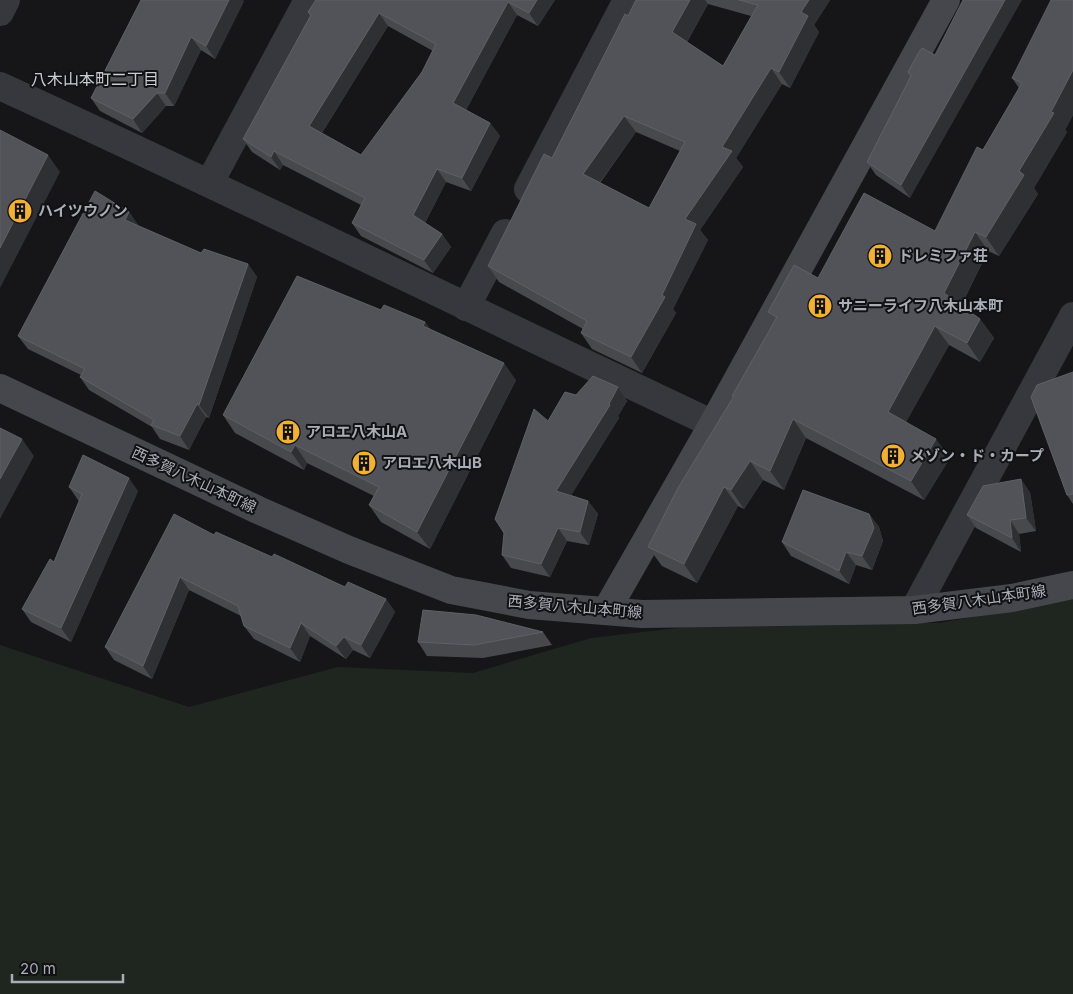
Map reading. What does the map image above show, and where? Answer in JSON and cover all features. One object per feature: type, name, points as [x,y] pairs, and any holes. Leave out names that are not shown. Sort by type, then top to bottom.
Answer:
[{"type":"street","points":[[0,12],[6,0]]},
{"type":"street","points":[[210,182],[308,0]]},
{"type":"street","points":[[466,307],[627,0]]},
{"type":"street","points":[[606,611],[713,424],[946,0]]},
{"type":"street","points":[[0,86],[210,182],[466,307],[713,424]]},
{"type":"street","points":[[914,610],[1063,352],[1073,316]]},
{"type":"street","name":"西多賀八木山本町線","points":[[0,388],[258,510],[348,550],[451,590],[529,606],[642,614],[914,610],[1012,598],[1073,586]]},
{"type":"shaded area","points":[[1073,599],[1073,994],[0,994],[0,645],[189,707],[338,667],[473,673],[591,638],[729,622],[939,623]]},
{"type":"building","points":[[141,0],[229,0],[206,46],[191,37],[165,93],[157,93],[133,119],[91,98]]},
{"type":"building","points":[[316,0],[537,0],[529,13],[508,2],[453,103],[490,123],[462,178],[437,169],[413,215],[442,234],[424,260],[352,223],[365,198],[274,151],[271,157],[243,139],[311,15],[308,12]],"holes":[[[379,13],[436,44],[422,72],[361,155],[309,126]]]},
{"type":"building","points":[[636,0],[690,0],[672,32],[723,66],[758,5],[739,0],[809,0],[801,12],[808,16],[779,72],[771,68],[722,147],[732,151],[685,219],[696,224],[662,295],[665,297],[631,357],[581,333],[587,321],[488,266],[544,154],[552,158],[625,14],[628,16]],"holes":[[[624,116],[685,142],[649,208],[583,174]]]},
{"type":"building","points":[[963,0],[1005,0],[901,185],[867,162],[911,76],[908,72],[919,52],[922,48],[935,55]]},
{"type":"building","points":[[1051,0],[1073,0],[1073,70],[1051,112],[1054,113],[1019,171],[1024,175],[986,237],[975,232],[944,293],[980,319],[967,343],[935,326],[888,412],[936,439],[911,481],[793,419],[770,471],[750,461],[731,490],[724,487],[684,564],[648,547],[678,488],[734,396],[732,396],[777,317],[768,312],[794,265],[818,278],[864,193],[935,231],[977,147],[983,150],[1022,83],[1012,78]]},
{"type":"building","points":[[0,130],[48,155],[0,248]]},
{"type":"building","points":[[95,191],[129,212],[125,220],[201,253],[204,249],[248,264],[199,405],[197,404],[180,436],[151,425],[154,420],[80,377],[85,369],[18,336]]},
{"type":"building","points":[[297,276],[381,310],[384,305],[425,322],[423,326],[504,363],[417,532],[369,505],[379,487],[295,445],[291,452],[223,415]]},
{"type":"building","points":[[1073,372],[1073,494],[1067,495],[1031,397],[1037,385]]},
{"type":"building","points":[[593,376],[618,387],[610,405],[556,491],[588,501],[580,532],[558,528],[541,564],[502,555],[504,533],[495,519],[534,409],[548,421],[565,392],[576,395]]},
{"type":"building","points":[[0,428],[22,439],[0,479]]},
{"type":"building","points":[[83,455],[129,478],[61,628],[22,609],[50,559],[54,562],[82,494],[69,487]]},
{"type":"building","points":[[1021,479],[1026,518],[1010,520],[1012,538],[967,515],[983,486]]},
{"type":"building","points":[[803,490],[869,514],[874,528],[862,556],[846,552],[839,571],[782,542]]},
{"type":"building","points":[[174,514],[214,535],[216,532],[272,557],[274,554],[345,587],[348,582],[386,599],[361,645],[344,637],[336,646],[301,623],[290,648],[244,626],[238,606],[180,577],[143,666],[105,647]]},
{"type":"building","points":[[423,610],[476,615],[543,632],[474,645],[418,642]]},
{"type":"place","name":"ハイツウノン","points":[[20,211]]},
{"type":"place","name":"ドレミファ荘","points":[[880,256]]},
{"type":"place","name":"サニーライフ八木山本町","points":[[820,306]]},
{"type":"place","name":"アロエ八木山A","points":[[288,432]]},
{"type":"place","name":"メゾン・ド・カープ","points":[[893,456]]},
{"type":"place","name":"アロエ八木山B","points":[[364,463]]},
{"type":"district","name":"八木山本町二丁目","points":[[95,79]]}]
